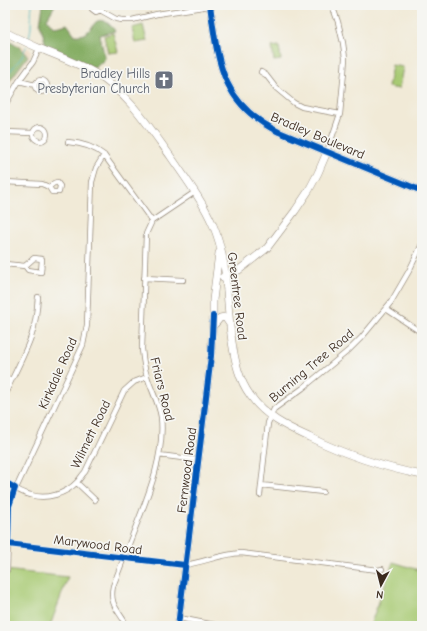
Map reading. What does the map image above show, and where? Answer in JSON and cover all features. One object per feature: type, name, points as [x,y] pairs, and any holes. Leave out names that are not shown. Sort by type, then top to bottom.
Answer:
[{"type":"main road","name":"Bradley Boulevard","points":[[212,5],[216,50],[222,71],[229,87],[240,104],[250,114],[266,125],[286,135],[422,191]]},
{"type":"main road","name":"Greentree Road","points":[[5,32],[39,49],[92,71],[121,93],[147,123],[195,192],[213,226],[221,250],[236,366],[242,382],[254,402],[281,424],[340,451],[380,465],[422,475]]},
{"type":"main road","points":[[216,278],[225,273],[239,270],[267,248],[309,190],[327,152]]},
{"type":"main road","name":"Fernwood Road","points":[[178,622],[210,356],[213,326],[213,300],[219,253],[221,250]]},
{"type":"main road","name":"Fernwood Road","points":[[213,316],[220,282],[225,273]]},
{"type":"main road","points":[[213,326],[220,318],[223,317],[225,317],[230,324]]},
{"type":"street","points":[[93,5],[92,9],[94,12],[97,12],[100,8],[116,19],[122,20],[132,20],[157,14],[212,5]]},
{"type":"street","points":[[327,152],[340,114],[344,72],[343,43],[332,5]]},
{"type":"street","points":[[418,5],[422,8]]},
{"type":"street","points":[[5,105],[19,81],[33,62],[39,49]]},
{"type":"street","points":[[261,72],[276,88],[294,103],[302,107],[340,114]]},
{"type":"street","points":[[19,81],[35,85]]},
{"type":"street","points":[[5,132],[33,134]]},
{"type":"street","points":[[68,142],[89,146],[98,150],[104,155],[152,221],[195,192]]},
{"type":"street","name":"Kirkdale Road","points":[[7,570],[10,506],[15,488],[83,345],[87,325],[92,182],[96,168],[104,155]]},
{"type":"street","points":[[5,182],[42,184],[49,187]]},
{"type":"street","name":"Friars Road","points":[[127,626],[114,607],[112,601],[112,591],[149,495],[159,455],[162,434],[161,416],[157,401],[147,377],[142,349],[146,234],[152,221]]},
{"type":"street","name":"Burning Tree Road","points":[[260,495],[268,423],[274,409],[303,388],[349,350],[362,337],[391,302],[409,271],[422,244]]},
{"type":"street","points":[[5,264],[25,266]]},
{"type":"street","points":[[144,278],[182,280]]},
{"type":"street","points":[[5,394],[32,334],[36,318],[38,297]]},
{"type":"street","points":[[386,309],[422,333]]},
{"type":"street","points":[[5,377],[11,381]]},
{"type":"street","name":"Wilmett Road","points":[[5,482],[32,496],[47,497],[56,496],[77,483],[85,472],[124,391],[134,382],[147,377]]},
{"type":"street","points":[[159,455],[198,460]]},
{"type":"street","points":[[77,483],[95,500]]},
{"type":"street","points":[[261,485],[323,492]]},
{"type":"street","name":"Marywood Road","points":[[8,544],[185,565],[230,554],[241,553],[378,570],[382,569]]},
{"type":"street","points":[[178,622],[220,626]]},
{"type":"shaded area","points":[[5,39],[29,49],[31,51],[31,55],[5,90]]},
{"type":"green space","points":[[43,5],[55,5],[47,19],[53,27],[67,24],[75,35],[85,33],[96,22],[101,20],[109,24],[115,31],[100,35],[105,59],[95,68],[45,45],[40,24]]},
{"type":"green space","points":[[143,25],[147,41],[135,43],[132,28]]},
{"type":"green space","points":[[113,33],[118,52],[108,53],[104,36]]},
{"type":"green space","points":[[5,39],[21,48],[28,56],[5,87]]},
{"type":"green space","points":[[279,46],[281,60],[274,61],[272,47]]},
{"type":"green space","points":[[392,65],[403,67],[399,89],[388,87]]},
{"type":"green space","points":[[393,562],[422,571],[422,626],[370,626]]},
{"type":"green space","points":[[5,570],[68,577],[50,626],[5,626]]},
{"type":"waterway","points":[[28,40],[32,5]]},
{"type":"waterway","points":[[5,77],[22,57],[26,47]]},
{"type":"cycle path","points":[[210,5],[220,63],[234,95],[245,108],[260,121],[279,132],[422,191]]},
{"type":"cycle path","points":[[178,626],[211,356],[213,316]]},
{"type":"cycle path","points":[[5,482],[15,488],[9,506],[8,544],[185,565]]},
{"type":"place","name":"Bradley Hills Presbyterian Church","points":[[164,80]]}]
